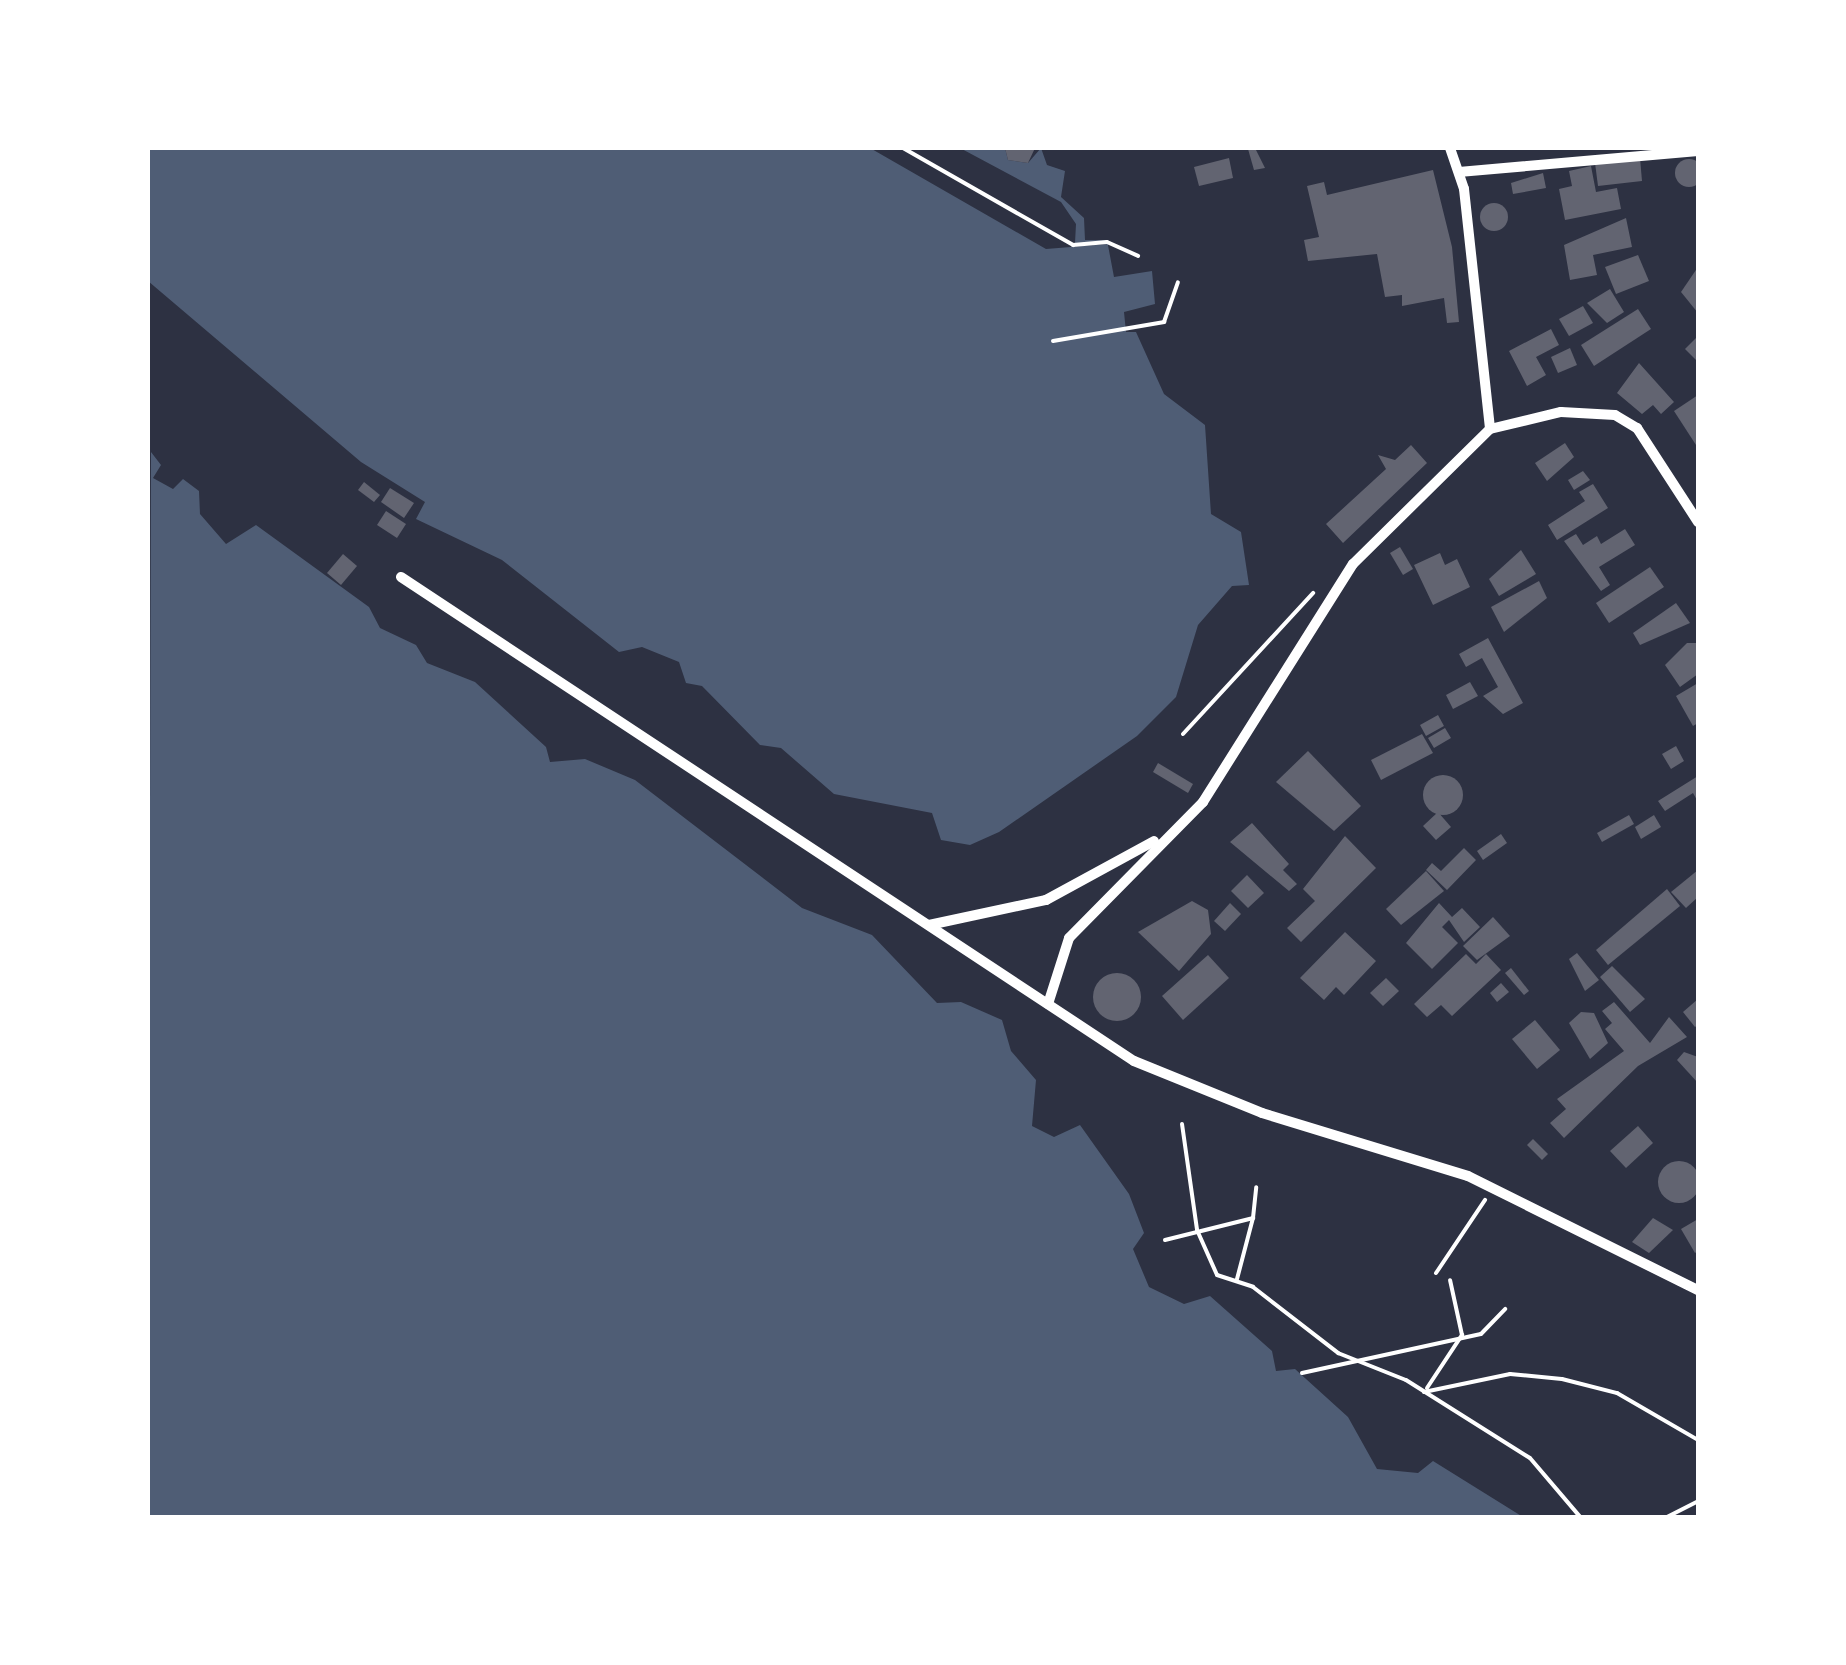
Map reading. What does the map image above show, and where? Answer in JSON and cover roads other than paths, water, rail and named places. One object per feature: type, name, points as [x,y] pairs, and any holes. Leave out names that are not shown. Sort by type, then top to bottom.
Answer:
[{"type":"street","points":[[1450,148],[1459,172],[1490,429]]},
{"type":"street","points":[[1459,172],[1698,151]]},
{"type":"street","points":[[1048,1004],[1069,938],[1162,837],[1204,802],[1353,564],[1490,429],[1561,412],[1615,415],[1637,428],[1698,522]]},
{"type":"street","points":[[402,577],[1119,1053],[1201,1091],[1493,1188],[1698,1290]]},
{"type":"street","points":[[928,925],[1046,900],[1162,837]]},
{"type":"water","points":[[148,148],[1005,148],[1008,160],[1028,163],[1041,148],[1047,165],[1065,171],[1061,197],[1084,218],[1085,240],[1107,240],[1114,277],[1152,271],[1155,304],[1124,312],[1126,332],[1136,332],[1164,394],[1205,425],[1211,514],[1241,532],[1249,585],[1232,586],[1198,625],[1176,697],[1137,736],[999,832],[970,845],[941,840],[932,813],[834,794],[781,748],[760,745],[702,686],[686,683],[679,662],[642,647],[619,652],[502,560],[416,519],[425,502],[361,462],[148,281]]},
{"type":"water","points":[[151,452],[161,465],[153,478],[173,489],[183,479],[199,491],[200,514],[226,544],[256,525],[369,607],[380,628],[416,645],[427,663],[475,682],[546,747],[550,762],[585,759],[635,780],[802,908],[872,935],[937,1003],[961,1002],[1002,1020],[1011,1051],[1036,1080],[1032,1126],[1054,1137],[1080,1125],[1129,1194],[1144,1233],[1133,1249],[1149,1287],[1184,1304],[1210,1296],[1272,1351],[1276,1371],[1295,1369],[1348,1417],[1377,1469],[1418,1473],[1433,1461],[1523,1517],[148,1517]]}]
